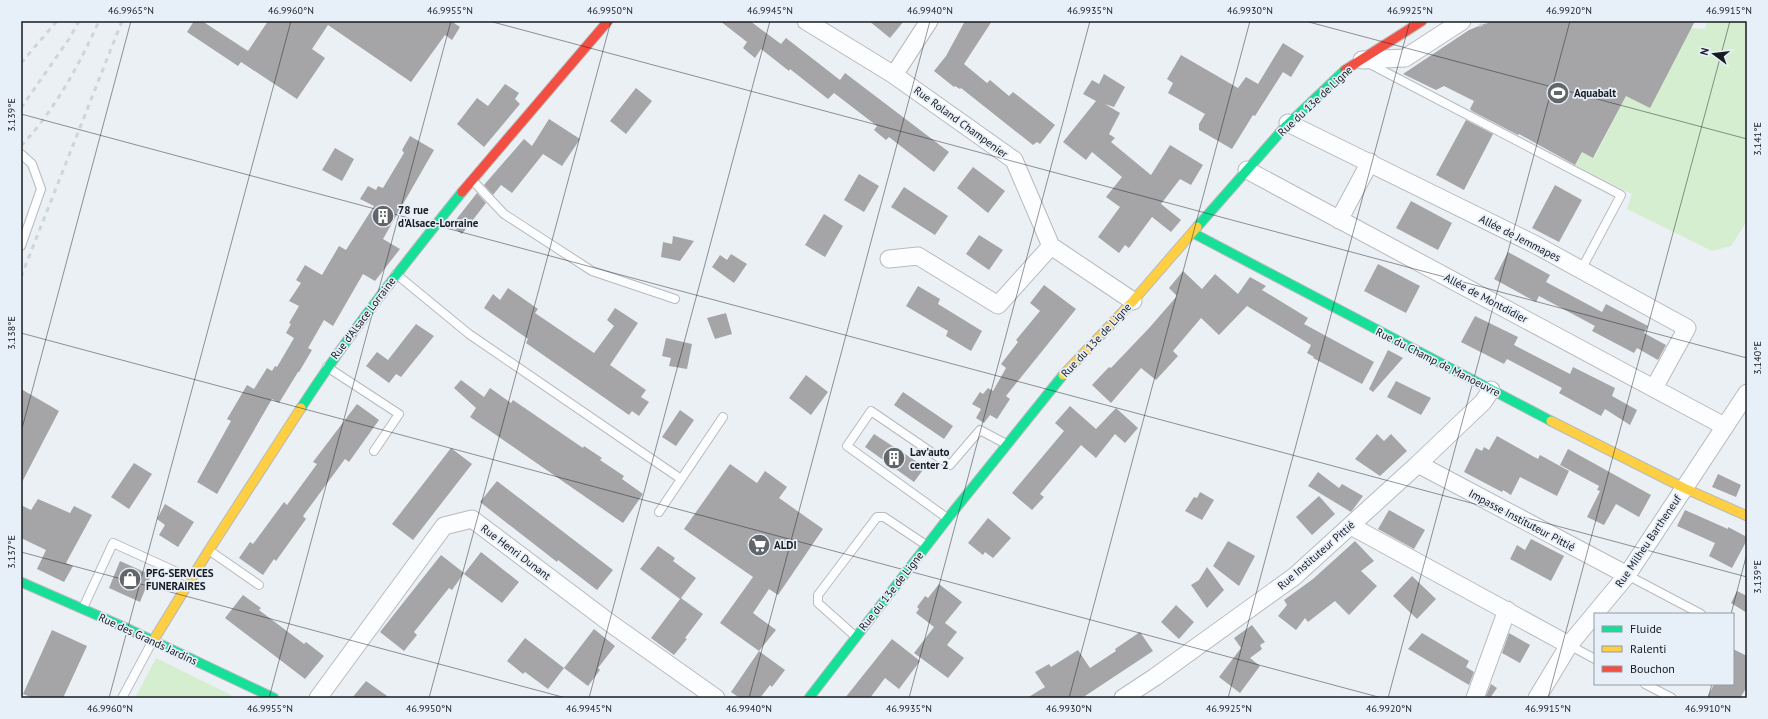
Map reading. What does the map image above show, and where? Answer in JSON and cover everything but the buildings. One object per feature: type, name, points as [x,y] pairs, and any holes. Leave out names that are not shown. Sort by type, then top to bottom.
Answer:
[{"type":"street","name":"Rue d'Alsace Lorraine","points":[[153,640],[191,578],[327,367],[396,274],[472,180],[608,21]]},
{"type":"street","name":"Rue Roland Champenier","points":[[806,21],[894,75],[1014,160],[1051,246]]},
{"type":"street","points":[[894,75],[929,21]]},
{"type":"street","name":"Rue du 13e de Ligne","points":[[809,698],[855,636],[872,617],[948,518],[1061,377],[1133,301],[1288,123],[1346,70],[1422,21]]},
{"type":"street","points":[[1362,60],[1406,58],[1462,21]]},
{"type":"street","name":"Allée de Jemmapes","points":[[1288,123],[1370,162],[1536,245],[1687,328],[1654,388]]},
{"type":"street","points":[[1339,220],[1370,162]]},
{"type":"street","name":"Allée de Montdidier","points":[[1247,170],[1654,388],[1726,424]]},
{"type":"street","name":"Rue du Champ de Manoeuvre","points":[[1193,233],[1491,390],[1684,488],[1747,516]]},
{"type":"street","points":[[889,259],[918,256],[998,305],[1051,246],[1133,301]]},
{"type":"street","name":"Rue Instituteur Pittié","points":[[1123,698],[1155,677],[1295,576],[1418,464],[1483,402],[1491,390]]},
{"type":"street","name":"Rue Milheu Bartheneuf","points":[[1595,613],[1627,575],[1747,393]]},
{"type":"street","name":"Impasse Instituteur Pittié","points":[[1418,464],[1627,575]]},
{"type":"street","name":"Rue Henri Dunant","points":[[318,698],[444,526],[472,519],[610,623],[716,698]]},
{"type":"street","points":[[1351,526],[1507,610],[1568,645]]},
{"type":"street","name":"Rue des Grands Jardins","points":[[21,582],[153,640],[274,698]]},
{"type":"street","points":[[1475,698],[1507,610]]},
{"type":"street","name":"Rue Milheu Bartheneuf","points":[[1538,698],[1568,645],[1594,614]]},
{"type":"lane","points":[[1362,60],[1621,195],[1581,270]]},
{"type":"lane","points":[[21,154],[32,164],[41,189],[21,246]]},
{"type":"lane","points":[[472,180],[504,214],[592,271],[675,300]]},
{"type":"lane","points":[[396,274],[469,334],[681,479]]},
{"type":"lane","points":[[327,367],[399,414],[374,451]]},
{"type":"lane","points":[[948,518],[847,446],[871,411],[950,465],[980,430],[1007,445]]},
{"type":"lane","points":[[659,512],[723,417]]},
{"type":"lane","points":[[855,636],[818,602],[818,595],[877,517],[884,517],[926,546]]},
{"type":"lane","points":[[82,609],[113,543],[191,578]]},
{"type":"lane","points":[[209,550],[259,585]]},
{"type":"lane","points":[[1627,575],[1699,613]]},
{"type":"lane","points":[[122,698],[153,640]]},
{"type":"lane","points":[[1568,645],[1594,658]]},
{"type":"lane","points":[[1647,685],[1672,698]]},
{"type":"green space","points":[[1706,21],[1747,21],[1747,221],[1731,246],[1712,251],[1627,209],[1632,194],[1574,165],[1582,152],[1594,158],[1626,96],[1691,28],[1705,29]]},
{"type":"green space","points":[[156,658],[237,698],[135,698]]},
{"type":"railway","points":[[21,63],[57,21]]},
{"type":"railway","points":[[21,108],[69,39],[79,21]]},
{"type":"railway","points":[[21,146],[45,117],[65,86],[99,21]]},
{"type":"railway","points":[[21,277],[122,21]]},
{"type":"traffic: fast","points":[[1197,227],[1284,128],[1345,70]]},
{"type":"traffic: fast","points":[[301,408],[339,352],[399,271],[462,192]]},
{"type":"traffic: fast","points":[[1193,233],[1551,421]]},
{"type":"traffic: fast","points":[[809,698],[948,518],[1063,375]]},
{"type":"traffic: fast","points":[[21,582],[124,627],[274,698]]},
{"type":"traffic: slow","points":[[1063,375],[1133,301],[1197,227]]},
{"type":"traffic: slow","points":[[153,641],[209,550],[301,408]]},
{"type":"traffic: slow","points":[[1551,421],[1684,488],[1747,516]]},
{"type":"traffic: jam","points":[[462,192],[608,21]]},
{"type":"traffic: jam","points":[[1345,70],[1422,21]]},
{"type":"place","name":"Aquabalt","points":[[1558,93]]},
{"type":"place","name":"78 rue d'Alsace-Lorraine","points":[[383,216]]},
{"type":"place","name":"Lav'auto center 2","points":[[894,458]]},
{"type":"place","name":"ALDI","points":[[759,545]]},
{"type":"place","name":"PFG-SERVICES FUNERAIRES","points":[[130,579]]}]
